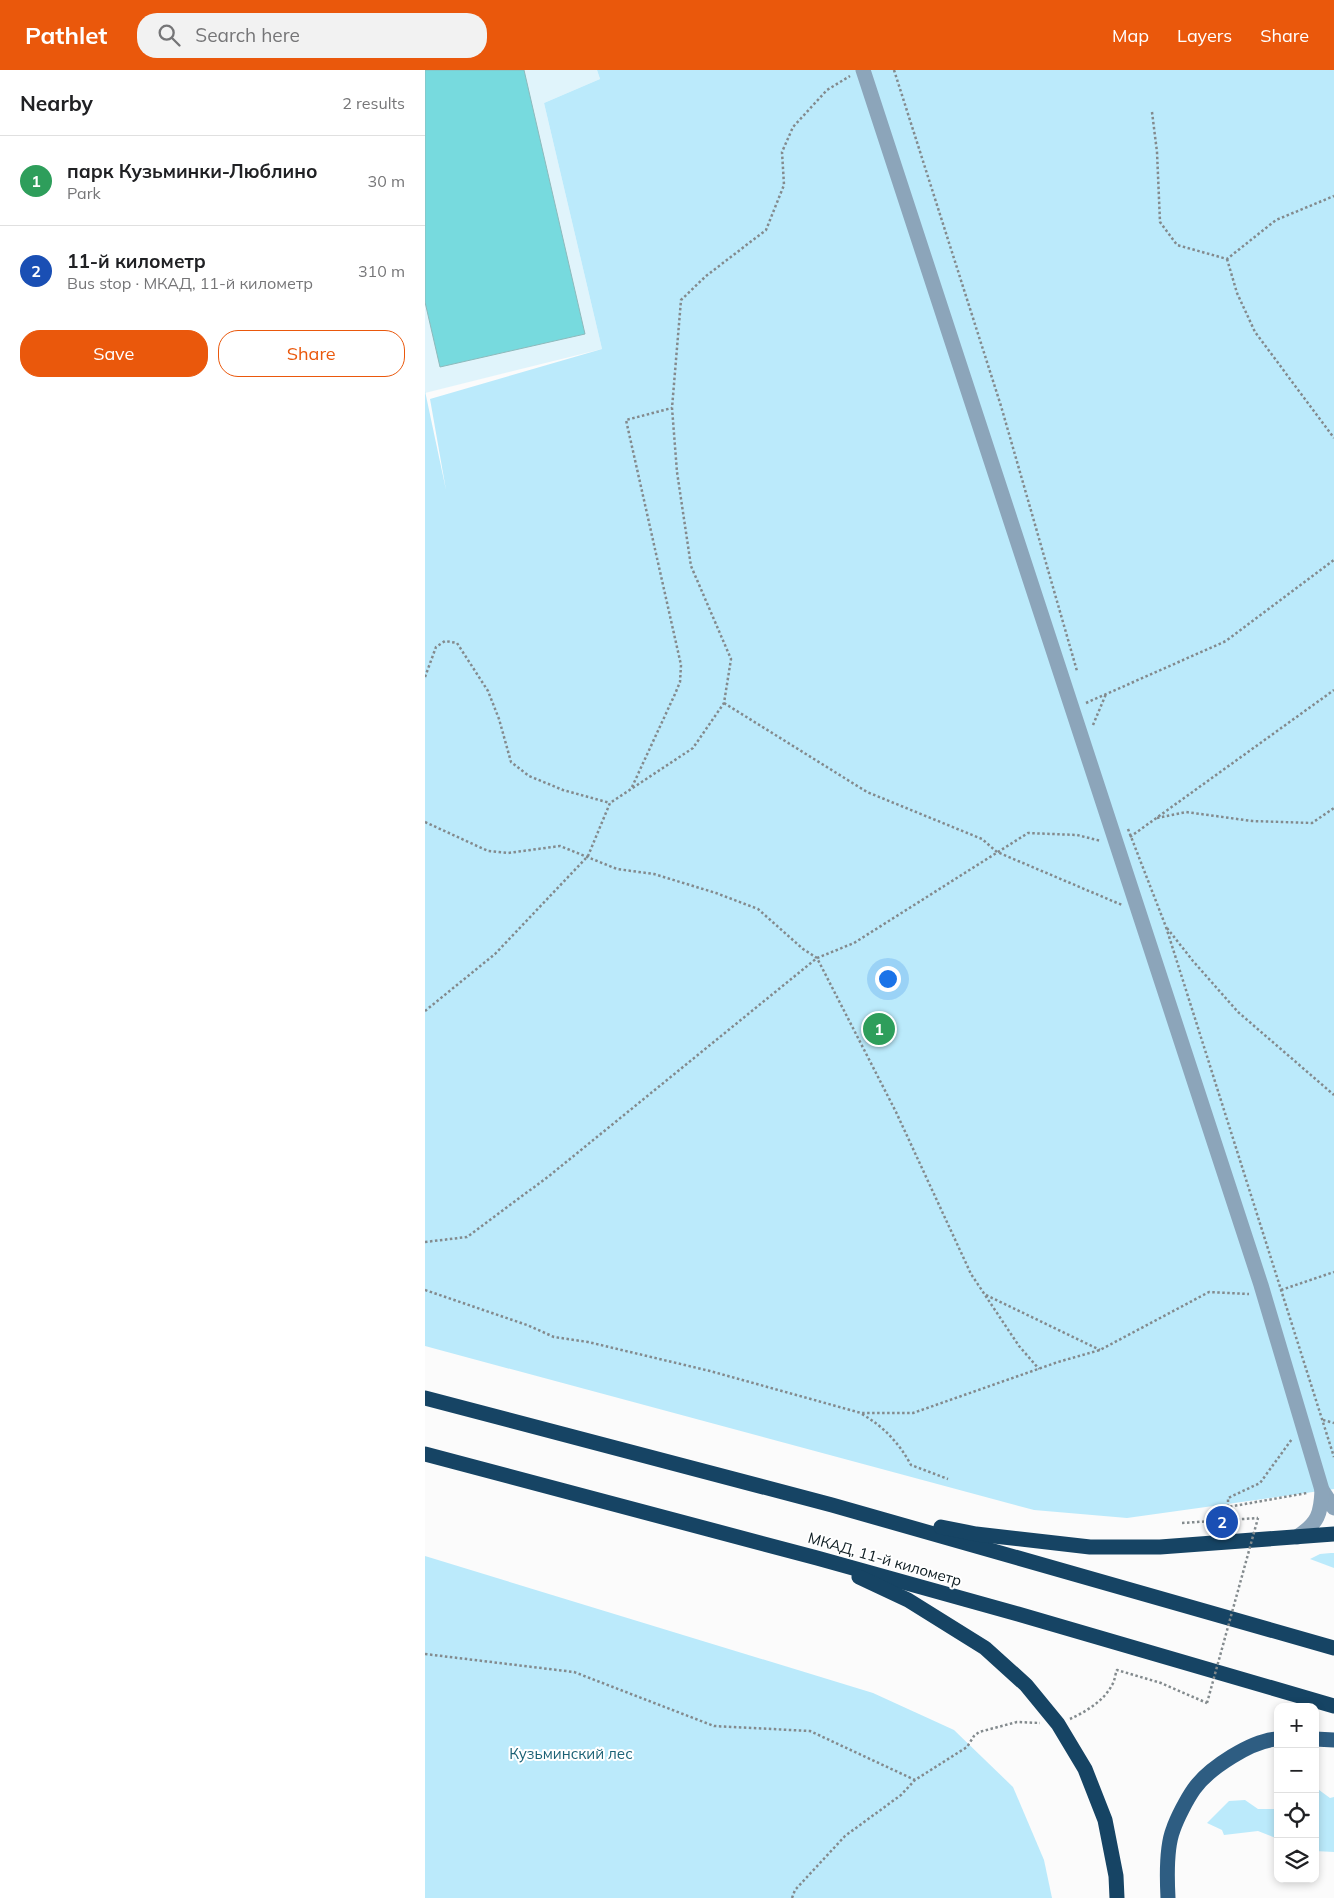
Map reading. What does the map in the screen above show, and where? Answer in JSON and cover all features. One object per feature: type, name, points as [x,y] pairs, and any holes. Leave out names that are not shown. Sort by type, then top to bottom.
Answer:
[{"type":"highway","points":[[425,1398],[831,1506],[1334,1648]]},
{"type":"highway","name":"МКАД, 11-й километр","points":[[425,1454],[817,1558],[1019,1614],[1333,1706]]},
{"type":"highway","points":[[831,1506],[976,1534],[1090,1547],[1160,1547],[1334,1534]]},
{"type":"highway","points":[[817,1558],[908,1600],[985,1648],[1026,1685],[1058,1724],[1085,1770],[1105,1820],[1116,1876],[1117,1898]]},
{"type":"main road","points":[[1319,1739],[1334,1740]]},
{"type":"main road","points":[[1168,1898],[1167,1873],[1172,1830],[1195,1788],[1222,1762],[1251,1746],[1274,1740]]},
{"type":"lane","points":[[858,73],[1117,846],[1261,1285],[1322,1490],[1334,1508]]},
{"type":"lane","points":[[1297,1537],[1310,1528],[1317,1518],[1321,1505],[1322,1490]]},
{"type":"path","points":[[894,70],[1001,406],[1077,674]]},
{"type":"path","points":[[425,1012],[495,954],[588,856],[610,803],[693,748],[724,703],[731,659],[691,566],[677,472],[672,408],[681,300],[706,276],[766,230],[784,185],[782,152],[793,127],[827,90],[858,73]]},
{"type":"path","points":[[1152,112],[1157,152],[1160,222],[1177,245],[1227,260]]},
{"type":"path","points":[[1227,260],[1276,220],[1334,196]]},
{"type":"path","points":[[1227,260],[1237,293],[1255,332],[1334,438]]},
{"type":"path","points":[[632,788],[680,682],[681,665],[626,420],[672,408]]},
{"type":"path","points":[[1088,710],[1086,703],[1106,693],[1226,641],[1334,560]]},
{"type":"path","points":[[425,676],[436,647],[445,641],[457,643],[488,691],[499,719],[511,762],[529,776],[563,790],[610,803]]},
{"type":"path","points":[[1131,836],[1334,690]]},
{"type":"path","points":[[1091,718],[1093,725],[1106,693]]},
{"type":"path","points":[[724,703],[867,792],[982,839],[997,852],[1139,913]]},
{"type":"path","points":[[1155,818],[1186,812],[1252,821],[1312,823],[1334,808]]},
{"type":"path","points":[[425,822],[488,851],[508,853],[561,846],[617,869],[654,874],[716,893],[758,909],[803,949],[817,958],[896,1112],[971,1274],[1019,1346],[1040,1370]]},
{"type":"path","points":[[1127,827],[1166,927],[1334,1457]]},
{"type":"path","points":[[425,1242],[467,1237],[549,1176],[817,958],[854,943],[1028,832],[1077,835],[1117,846]]},
{"type":"path","points":[[1166,927],[1238,1012],[1334,1095]]},
{"type":"path","points":[[425,1290],[527,1325],[554,1337],[588,1342],[710,1371],[861,1413],[913,1413],[1100,1350],[1209,1292],[1247,1295],[1261,1285],[1281,1290],[1334,1272]]},
{"type":"path","points":[[985,1295],[1100,1350]]},
{"type":"path","points":[[861,1413],[877,1423],[900,1446],[911,1465],[947,1479]]},
{"type":"path","points":[[1322,1420],[1334,1423]]},
{"type":"path","points":[[1228,1520],[1227,1498],[1260,1483],[1303,1424]]},
{"type":"path","points":[[1228,1507],[1322,1490]]},
{"type":"path","points":[[792,1898],[795,1890],[845,1836],[901,1795],[915,1780],[967,1747],[979,1732],[1017,1722],[1058,1724],[1084,1713],[1112,1685],[1117,1670],[1161,1683],[1207,1704],[1259,1518],[1182,1523]]},
{"type":"path","points":[[425,1654],[574,1672],[714,1726],[810,1731],[915,1780]]},
{"type":"shaded area","points":[[425,70],[597,70],[600,79],[544,103],[602,349],[425,393]]},
{"type":"green space","points":[[597,70],[1334,70],[1334,1489],[1127,1518],[1034,1510],[425,1346],[425,391],[446,490],[430,399],[602,349],[544,103],[600,79]]},
{"type":"green space","points":[[1334,1553],[1334,1568],[1310,1559],[1320,1554]]},
{"type":"green space","name":"Кузьминский лес","points":[[425,1556],[873,1693],[954,1730],[1013,1787],[1044,1860],[1052,1898],[425,1898]]},
{"type":"green space","points":[[1319,1790],[1330,1798],[1334,1797],[1334,1852],[1319,1851]]},
{"type":"green space","points":[[1245,1800],[1258,1809],[1274,1809],[1274,1837],[1258,1831],[1224,1835],[1222,1830],[1207,1823],[1229,1801]]},
{"type":"building","points":[[425,70],[524,70],[585,334],[440,367],[425,302]]},
{"type":"place","name":"парк Кузьминки-Люблино","points":[[879,1029]]},
{"type":"place","name":"11-й километр","points":[[1222,1522]]}]
